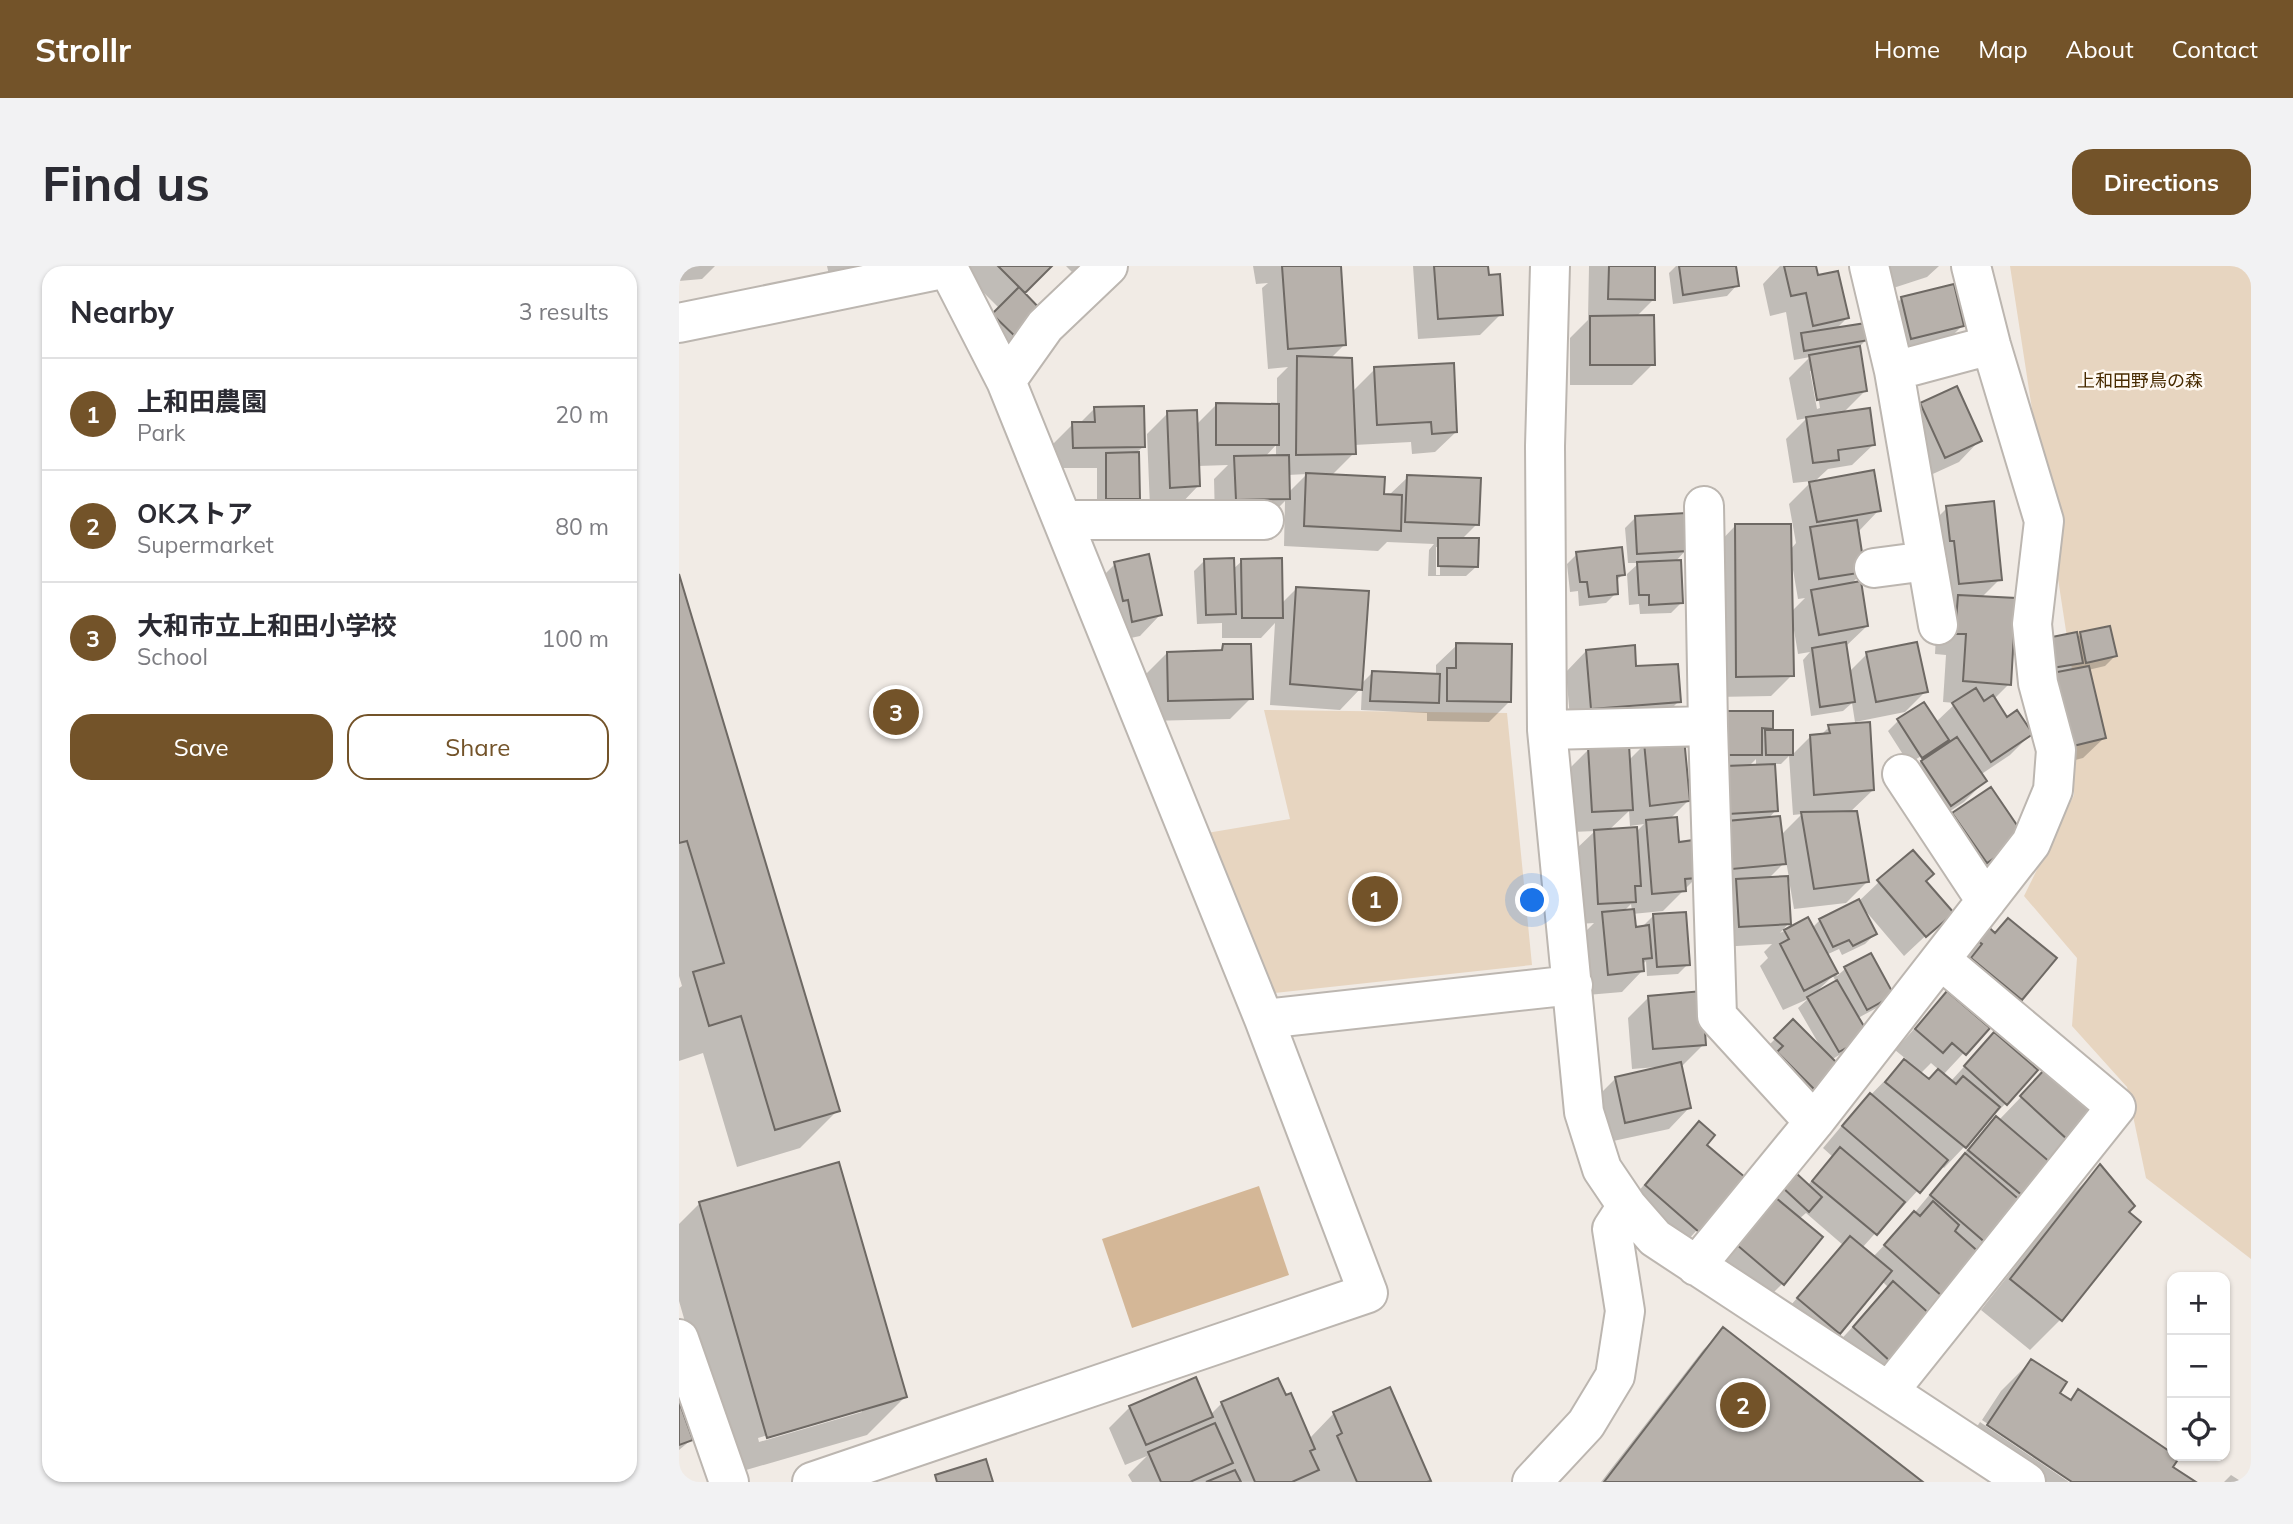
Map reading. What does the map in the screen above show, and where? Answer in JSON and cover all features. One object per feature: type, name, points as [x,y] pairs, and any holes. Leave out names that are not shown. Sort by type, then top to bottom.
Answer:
[{"type":"street","points":[[1006,381],[1045,326],[1108,266]]},
{"type":"street","points":[[1550,266],[1545,446],[1547,730],[1584,1112],[1602,1169],[1627,1206],[1655,1238],[2026,1482]]},
{"type":"street","points":[[1869,266],[1894,371],[1938,625]]},
{"type":"street","points":[[1696,1266],[1814,1122],[2031,843],[2053,790],[2056,750],[2038,683],[2032,624],[2045,521],[1991,345],[1971,266]]},
{"type":"street","points":[[679,323],[947,267],[1006,381],[1264,1019],[1368,1293],[812,1482]]},
{"type":"street","points":[[1894,371],[1991,345]]},
{"type":"street","points":[[1704,506],[1717,1016],[1814,1122]]},
{"type":"street","points":[[1063,520],[1264,520]]},
{"type":"street","points":[[1874,568],[1927,561]]},
{"type":"street","points":[[1547,730],[1708,726]]},
{"type":"street","points":[[1902,774],[1986,901]]},
{"type":"street","points":[[1889,1391],[2116,1107],[1941,960]]},
{"type":"street","points":[[1264,1019],[1573,985]]},
{"type":"street","points":[[1532,1482],[1585,1424],[1615,1376],[1625,1311],[1612,1229],[1627,1206]]},
{"type":"street","points":[[679,1339],[729,1482]]},
{"type":"green space","name":"上和田野鳥の森","points":[[2010,266],[2251,266],[2251,1259],[2146,1178],[2127,1087],[2072,1026],[2077,958],[2024,896],[2074,795],[2074,683]]},
{"type":"green space","points":[[1264,710],[1507,713],[1532,965],[1257,995],[1201,834],[1290,819]]},
{"type":"shaded area","points":[[1259,1186],[1289,1275],[1132,1328],[1102,1239]]},
{"type":"building","points":[[998,266],[1052,266],[1025,293]]},
{"type":"building","points":[[1282,266],[1341,266],[1346,345],[1288,349]]},
{"type":"building","points":[[1434,266],[1488,266],[1489,275],[1500,274],[1503,315],[1438,319]]},
{"type":"building","points":[[1609,266],[1655,266],[1655,300],[1608,299]]},
{"type":"building","points":[[1679,266],[1736,266],[1739,286],[1683,295]]},
{"type":"building","points":[[1784,266],[1816,266],[1818,275],[1838,271],[1849,318],[1813,326],[1806,293],[1791,296]]},
{"type":"building","points":[[1954,284],[1964,326],[1911,339],[1901,297]]},
{"type":"building","points":[[1019,287],[1046,315],[1020,341],[992,314]]},
{"type":"building","points":[[1654,315],[1655,365],[1590,365],[1590,316]]},
{"type":"building","points":[[1866,323],[1869,340],[1804,351],[1801,333]]},
{"type":"building","points":[[1860,346],[1867,391],[1817,400],[1809,355]]},
{"type":"building","points":[[1297,356],[1352,358],[1356,454],[1296,455]]},
{"type":"building","points":[[1454,363],[1457,432],[1432,434],[1431,422],[1377,425],[1374,367]]},
{"type":"building","points":[[1957,386],[1982,441],[1945,458],[1920,403]]},
{"type":"building","points":[[1216,403],[1279,404],[1279,445],[1216,445]]},
{"type":"building","points":[[1144,406],[1145,447],[1073,448],[1072,422],[1095,422],[1094,407]]},
{"type":"building","points":[[1870,408],[1875,445],[1838,450],[1839,460],[1813,463],[1806,417]]},
{"type":"building","points":[[1197,410],[1200,486],[1170,488],[1167,411]]},
{"type":"building","points":[[1139,452],[1140,499],[1106,499],[1106,453]]},
{"type":"building","points":[[1289,455],[1290,499],[1236,500],[1234,456]]},
{"type":"building","points":[[1874,470],[1881,511],[1817,522],[1809,482]]},
{"type":"building","points":[[1306,473],[1385,477],[1384,494],[1402,495],[1401,531],[1304,526]]},
{"type":"building","points":[[1407,475],[1481,478],[1479,525],[1405,522]]},
{"type":"building","points":[[1994,501],[2002,580],[1959,584],[1954,541],[1950,541],[1946,506]]},
{"type":"building","points":[[1686,513],[1688,551],[1637,554],[1635,516]]},
{"type":"building","points":[[1857,520],[1865,572],[1819,579],[1810,527]]},
{"type":"building","points":[[1735,524],[1791,524],[1794,676],[1736,677]]},
{"type":"building","points":[[1438,538],[1479,538],[1478,567],[1438,566]]},
{"type":"building","points":[[1622,547],[1625,575],[1617,576],[1618,594],[1589,597],[1587,582],[1580,582],[1576,552]]},
{"type":"building","points":[[1149,554],[1162,615],[1132,622],[1128,600],[1123,601],[1114,562]]},
{"type":"building","points":[[1234,558],[1236,614],[1206,615],[1204,559]]},
{"type":"building","points":[[1282,558],[1283,618],[1242,618],[1241,559]]},
{"type":"building","points":[[1681,560],[1683,603],[1649,605],[1649,595],[1639,595],[1637,562]]},
{"type":"building","points":[[679,574],[840,1111],[775,1130],[741,1016],[709,1026],[693,972],[724,963],[687,841],[679,843]]},
{"type":"building","points":[[1861,581],[1868,626],[1819,635],[1811,590]]},
{"type":"building","points":[[1296,587],[1369,591],[1362,690],[1290,684]]},
{"type":"building","points":[[1958,595],[2016,598],[2011,685],[1963,681],[1966,634],[1955,634]]},
{"type":"building","points":[[2110,626],[2117,656],[2086,663],[2080,632]]},
{"type":"building","points":[[2077,632],[2083,663],[2052,668],[2047,638]]},
{"type":"building","points":[[1846,642],[1855,702],[1820,707],[1812,648]]},
{"type":"building","points":[[1917,642],[1928,692],[1876,702],[1866,652]]},
{"type":"building","points":[[1456,643],[1512,644],[1511,702],[1447,701],[1447,668],[1456,668]]},
{"type":"building","points":[[1223,644],[1251,644],[1253,699],[1168,701],[1167,652],[1222,650]]},
{"type":"building","points":[[1635,645],[1636,666],[1678,664],[1681,702],[1591,709],[1586,650]]},
{"type":"building","points":[[2089,666],[2106,738],[2069,747],[2052,673]]},
{"type":"building","points":[[1372,671],[1440,674],[1439,703],[1370,701]]},
{"type":"building","points":[[1976,688],[1984,701],[1993,695],[2007,717],[2017,710],[2033,734],[1991,762],[1952,703]]},
{"type":"building","points":[[1924,702],[1949,740],[1922,758],[1897,719]]},
{"type":"building","points":[[1724,711],[1773,711],[1773,729],[1762,728],[1762,755],[1724,755]]},
{"type":"building","points":[[1870,722],[1874,790],[1814,795],[1810,735],[1830,733],[1828,725]]},
{"type":"building","points":[[1765,730],[1793,730],[1793,755],[1766,755]]},
{"type":"building","points":[[1957,737],[1987,781],[1951,806],[1921,761]]},
{"type":"building","points":[[1684,738],[1690,801],[1650,806],[1644,742]]},
{"type":"building","points":[[1629,745],[1633,810],[1592,812],[1588,747]]},
{"type":"building","points":[[1775,764],[1778,811],[1728,814],[1726,766]]},
{"type":"building","points":[[1991,787],[2025,837],[1987,863],[1952,813]]},
{"type":"building","points":[[1857,811],[1869,882],[1814,889],[1801,812]]},
{"type":"building","points":[[1780,816],[1786,864],[1732,869],[1727,821]]},
{"type":"building","points":[[1677,817],[1679,842],[1694,840],[1697,878],[1685,879],[1686,891],[1652,894],[1646,820]]},
{"type":"building","points":[[1637,827],[1641,886],[1635,886],[1636,902],[1598,904],[1594,830]]},
{"type":"building","points":[[1913,850],[1934,874],[1926,881],[1954,913],[1926,937],[1877,880]]},
{"type":"building","points":[[1788,876],[1791,924],[1739,927],[1736,879]]},
{"type":"building","points":[[1859,899],[1877,934],[1853,946],[1849,940],[1833,947],[1819,919]]},
{"type":"building","points":[[1634,909],[1636,927],[1649,925],[1652,958],[1643,959],[1644,971],[1608,975],[1602,912]]},
{"type":"building","points":[[1686,912],[1690,965],[1657,967],[1653,914]]},
{"type":"building","points":[[1808,917],[1838,973],[1804,991],[1780,944],[1789,939],[1784,930]]},
{"type":"building","points":[[2008,918],[2057,958],[2022,1000],[1971,958],[1982,944],[1970,935],[1982,921],[1995,933]]},
{"type":"building","points":[[1871,953],[1894,995],[1867,1010],[1844,967]]},
{"type":"building","points":[[1837,980],[1869,1035],[1839,1052],[1807,997]]},
{"type":"building","points":[[1702,991],[1706,1045],[1653,1049],[1648,996]]},
{"type":"building","points":[[1947,991],[1990,1028],[1966,1055],[1952,1043],[1943,1053],[1915,1029]]},
{"type":"building","points":[[1793,1019],[1840,1066],[1815,1090],[1777,1052],[1783,1046],[1774,1038]]},
{"type":"building","points":[[1994,1032],[2038,1070],[2007,1105],[1964,1066]]},
{"type":"building","points":[[1904,1059],[1929,1079],[1938,1069],[1956,1084],[1963,1076],[2000,1107],[1966,1148],[1885,1082]]},
{"type":"building","points":[[1681,1062],[1691,1108],[1625,1123],[1615,1077]]},
{"type":"building","points":[[2045,1069],[2094,1113],[2069,1141],[2020,1096]]},
{"type":"building","points":[[1870,1093],[1948,1160],[1920,1193],[1842,1126]]},
{"type":"building","points":[[1996,1116],[2051,1163],[2023,1196],[1968,1150]]},
{"type":"building","points":[[1699,1121],[1715,1135],[1707,1145],[1746,1178],[1699,1232],[1645,1185]]},
{"type":"building","points":[[1840,1147],[1905,1202],[1877,1235],[1812,1181]]},
{"type":"building","points":[[1965,1153],[2022,1202],[1987,1244],[1930,1195]]},
{"type":"building","points":[[839,1162],[907,1397],[767,1438],[699,1202]]},
{"type":"building","points":[[2100,1164],[2135,1206],[2129,1212],[2141,1222],[2062,1321],[2010,1279]]},
{"type":"building","points":[[1796,1173],[1822,1197],[1809,1212],[1782,1187]]},
{"type":"building","points":[[1776,1198],[1823,1237],[1784,1285],[1737,1245]]},
{"type":"building","points":[[1933,1201],[1959,1225],[1955,1231],[1981,1254],[1942,1296],[1884,1245],[1914,1211],[1920,1216]]},
{"type":"building","points":[[1850,1236],[1892,1271],[1840,1334],[1797,1298]]},
{"type":"building","points":[[1893,1281],[1932,1316],[1891,1362],[1853,1327]]},
{"type":"building","points":[[1723,1327],[1923,1482],[1604,1482]]},
{"type":"building","points":[[2031,1359],[2067,1382],[2060,1393],[2071,1400],[2078,1389],[2167,1450],[2167,1461],[2177,1461],[2173,1467],[2196,1482],[2072,1482],[1987,1425]]},
{"type":"building","points":[[1196,1377],[1213,1417],[1146,1445],[1129,1406]]},
{"type":"building","points":[[1278,1378],[1286,1395],[1291,1393],[1315,1449],[1310,1451],[1319,1470],[1292,1482],[1255,1482],[1221,1402]]},
{"type":"building","points":[[1390,1387],[1431,1481],[1357,1482],[1337,1436],[1342,1433],[1333,1412]]},
{"type":"building","points":[[679,1401],[693,1440],[679,1445]]},
{"type":"building","points":[[1215,1423],[1233,1463],[1190,1482],[1161,1482],[1148,1452]]},
{"type":"building","points":[[986,1459],[993,1482],[937,1482],[935,1475]]},
{"type":"building","points":[[1235,1470],[1241,1482],[1206,1482]]},
{"type":"place","name":"大和市立上和田小学校","points":[[896,712]]},
{"type":"place","name":"上和田農園","points":[[1375,899]]},
{"type":"place","name":"OKストア","points":[[1743,1405]]}]
